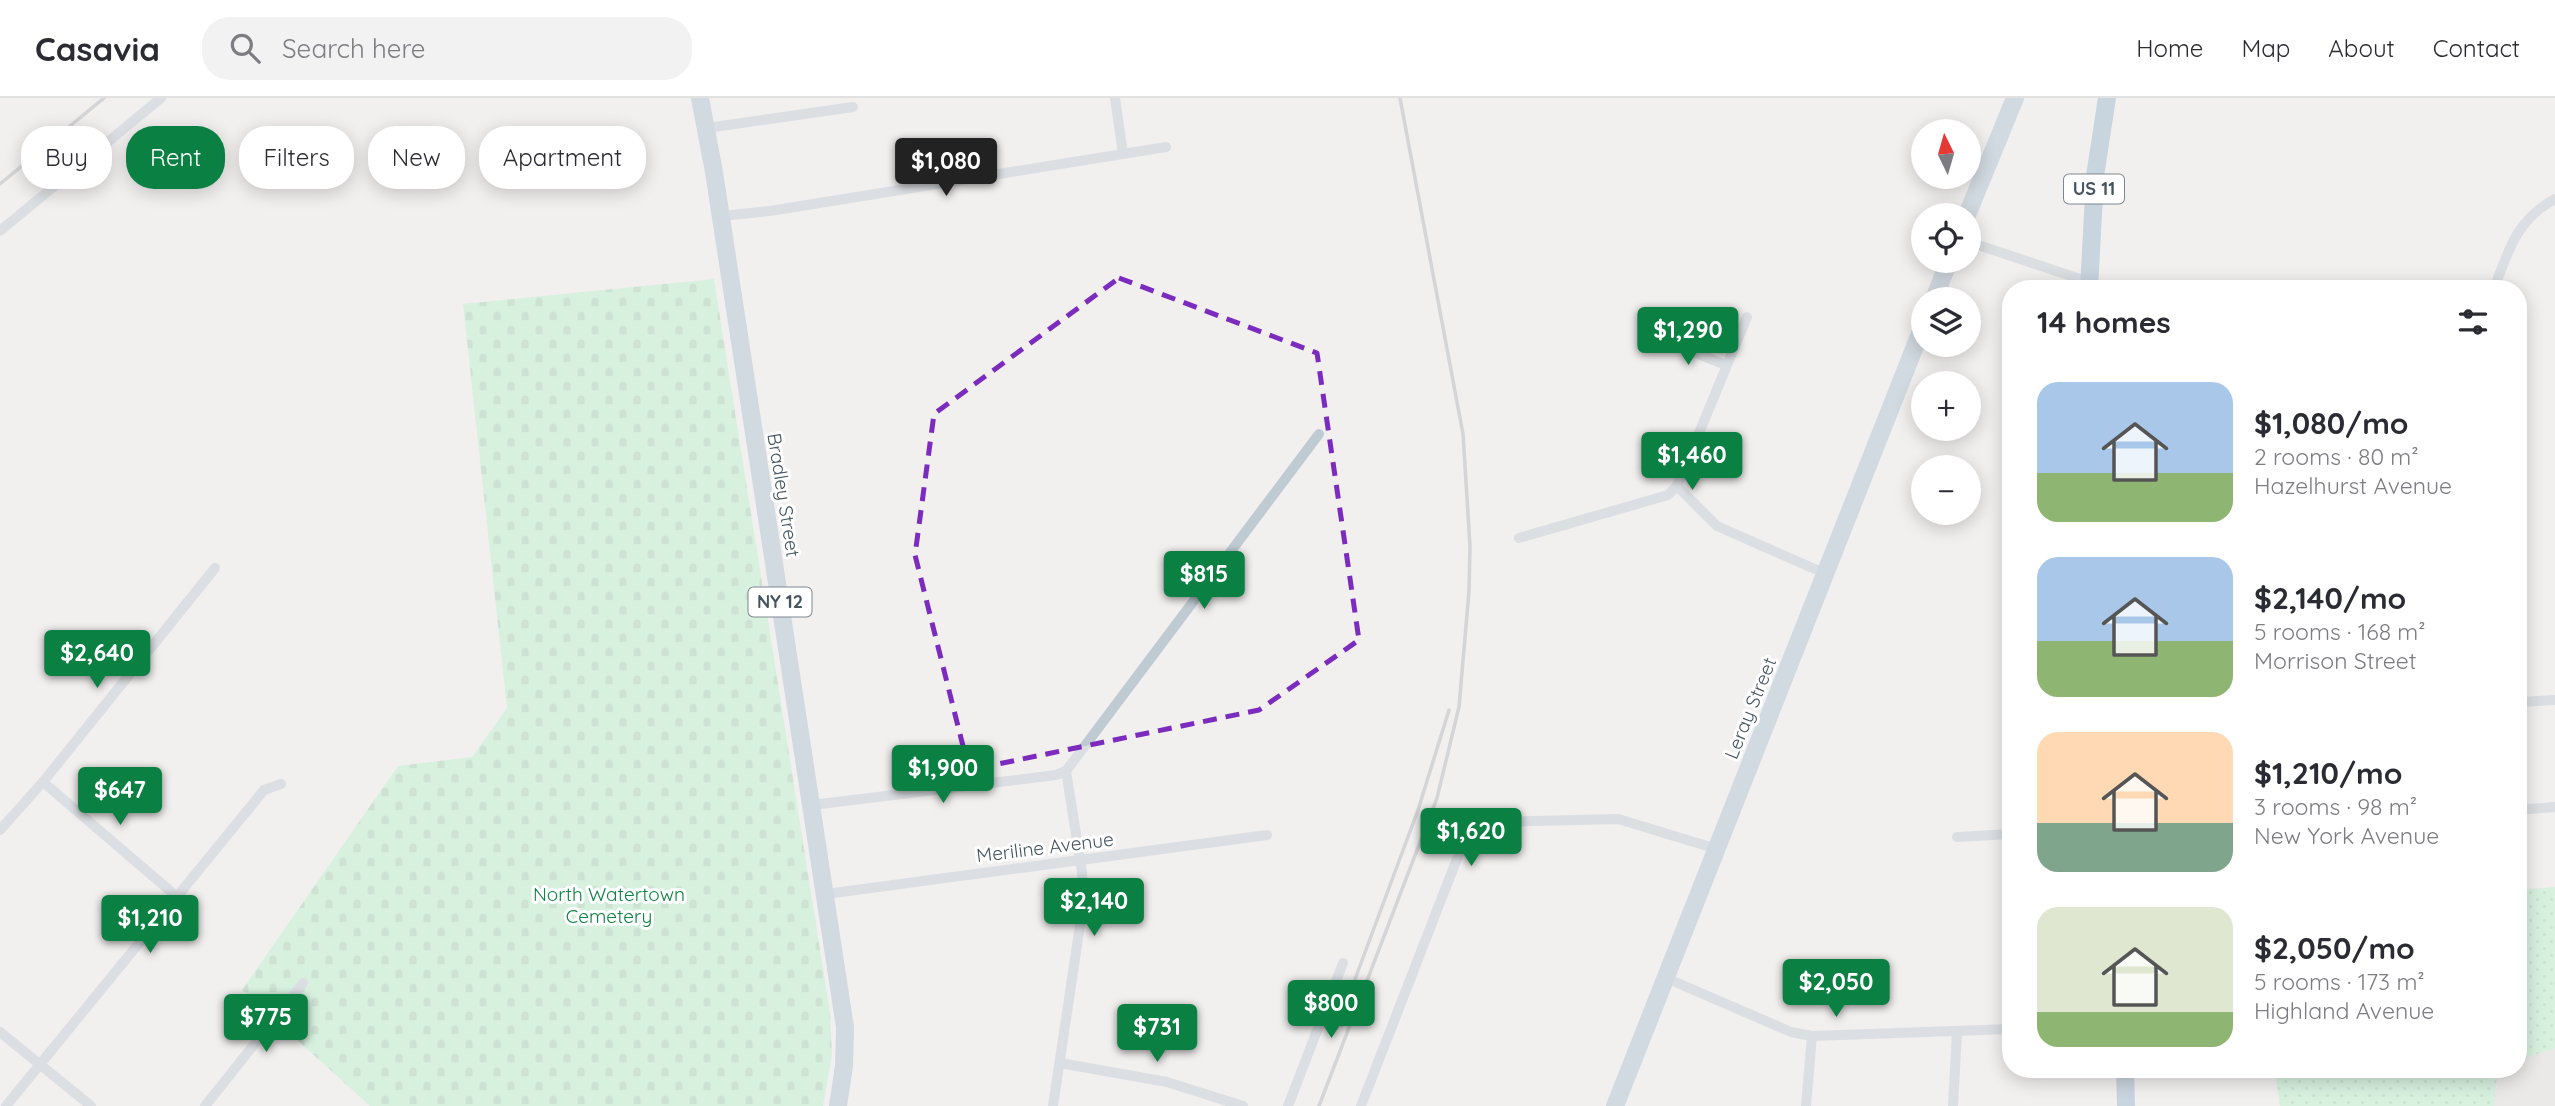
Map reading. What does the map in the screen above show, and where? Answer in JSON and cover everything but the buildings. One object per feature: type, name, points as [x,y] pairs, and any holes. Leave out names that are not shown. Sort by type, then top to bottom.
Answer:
[{"type":"highway","name":"US 11","points":[[2089,280],[2095,176],[2107,98]]},
{"type":"highway","points":[[2125,1078],[2126,1106]]},
{"type":"main road","name":"Bradley Street","points":[[700,98],[707,128],[827,894],[845,1027],[844,1066],[838,1106]]},
{"type":"main road","points":[[1972,203],[2015,98]]},
{"type":"main road","name":"Leray Street","points":[[1615,1106],[1911,357]]},
{"type":"street","points":[[0,232],[161,98]]},
{"type":"street","points":[[1115,98],[1124,154]]},
{"type":"street","points":[[707,128],[853,107]]},
{"type":"street","points":[[721,216],[771,211],[1166,147]]},
{"type":"street","points":[[2497,280],[2514,234],[2537,209],[2555,199]]},
{"type":"street","points":[[1981,246],[2075,280]]},
{"type":"street","points":[[1519,538],[1668,495],[1677,486],[1747,317]]},
{"type":"street","points":[[1661,339],[1727,365]]},
{"type":"street","points":[[812,805],[1056,775],[1066,771],[1319,434]]},
{"type":"street","points":[[1677,486],[1717,526],[1826,574]]},
{"type":"street","points":[[0,830],[43,782],[215,568]]},
{"type":"street","points":[[2527,702],[2555,700]]},
{"type":"street","points":[[1053,1106],[1083,905],[1066,771]]},
{"type":"street","points":[[43,782],[176,896]]},
{"type":"street","points":[[6,1106],[264,790],[281,784]]},
{"type":"street","points":[[2527,809],[2555,807]]},
{"type":"street","points":[[1361,1106],[1460,851],[1473,831],[1490,822],[1618,818],[1717,849]]},
{"type":"street","points":[[1957,836],[2002,834]]},
{"type":"street","name":"Meriline Avenue","points":[[827,894],[1267,835]]},
{"type":"street","points":[[1288,1106],[1343,963]]},
{"type":"street","points":[[1666,978],[1791,1032],[1812,1035],[2002,1030]]},
{"type":"street","points":[[205,1106],[303,983]]},
{"type":"street","points":[[0,1032],[91,1106]]},
{"type":"street","points":[[1953,1106],[1958,1032]]},
{"type":"street","points":[[1806,1106],[1812,1035]]},
{"type":"street","points":[[1060,1063],[1167,1082],[1243,1106]]},
{"type":"highlighted area","points":[[1119,278],[1317,353],[1359,640],[1259,710],[969,770],[915,555],[934,414]]},
{"type":"shaded area","points":[[2555,1048],[2555,1106],[2494,1106],[2497,1078],[2527,1078],[2527,1058]]},
{"type":"green space","name":"North Watertown Cemetery","points":[[714,279],[830,1013],[832,1055],[823,1106],[370,1106],[242,990],[398,766],[472,757],[507,708],[463,304]]},
{"type":"green space","points":[[2555,887],[2555,1048],[2527,1058],[2527,889]]},
{"type":"green space","points":[[2276,1078],[2497,1078],[2494,1106],[2280,1106]]},
{"type":"railway","points":[[0,184],[104,98]]},
{"type":"railway","points":[[1319,1106],[1437,798],[1459,707],[1469,591],[1470,546],[1463,434],[1400,98]]},
{"type":"railway","points":[[1342,1025],[1348,998],[1418,810],[1449,710]]}]
